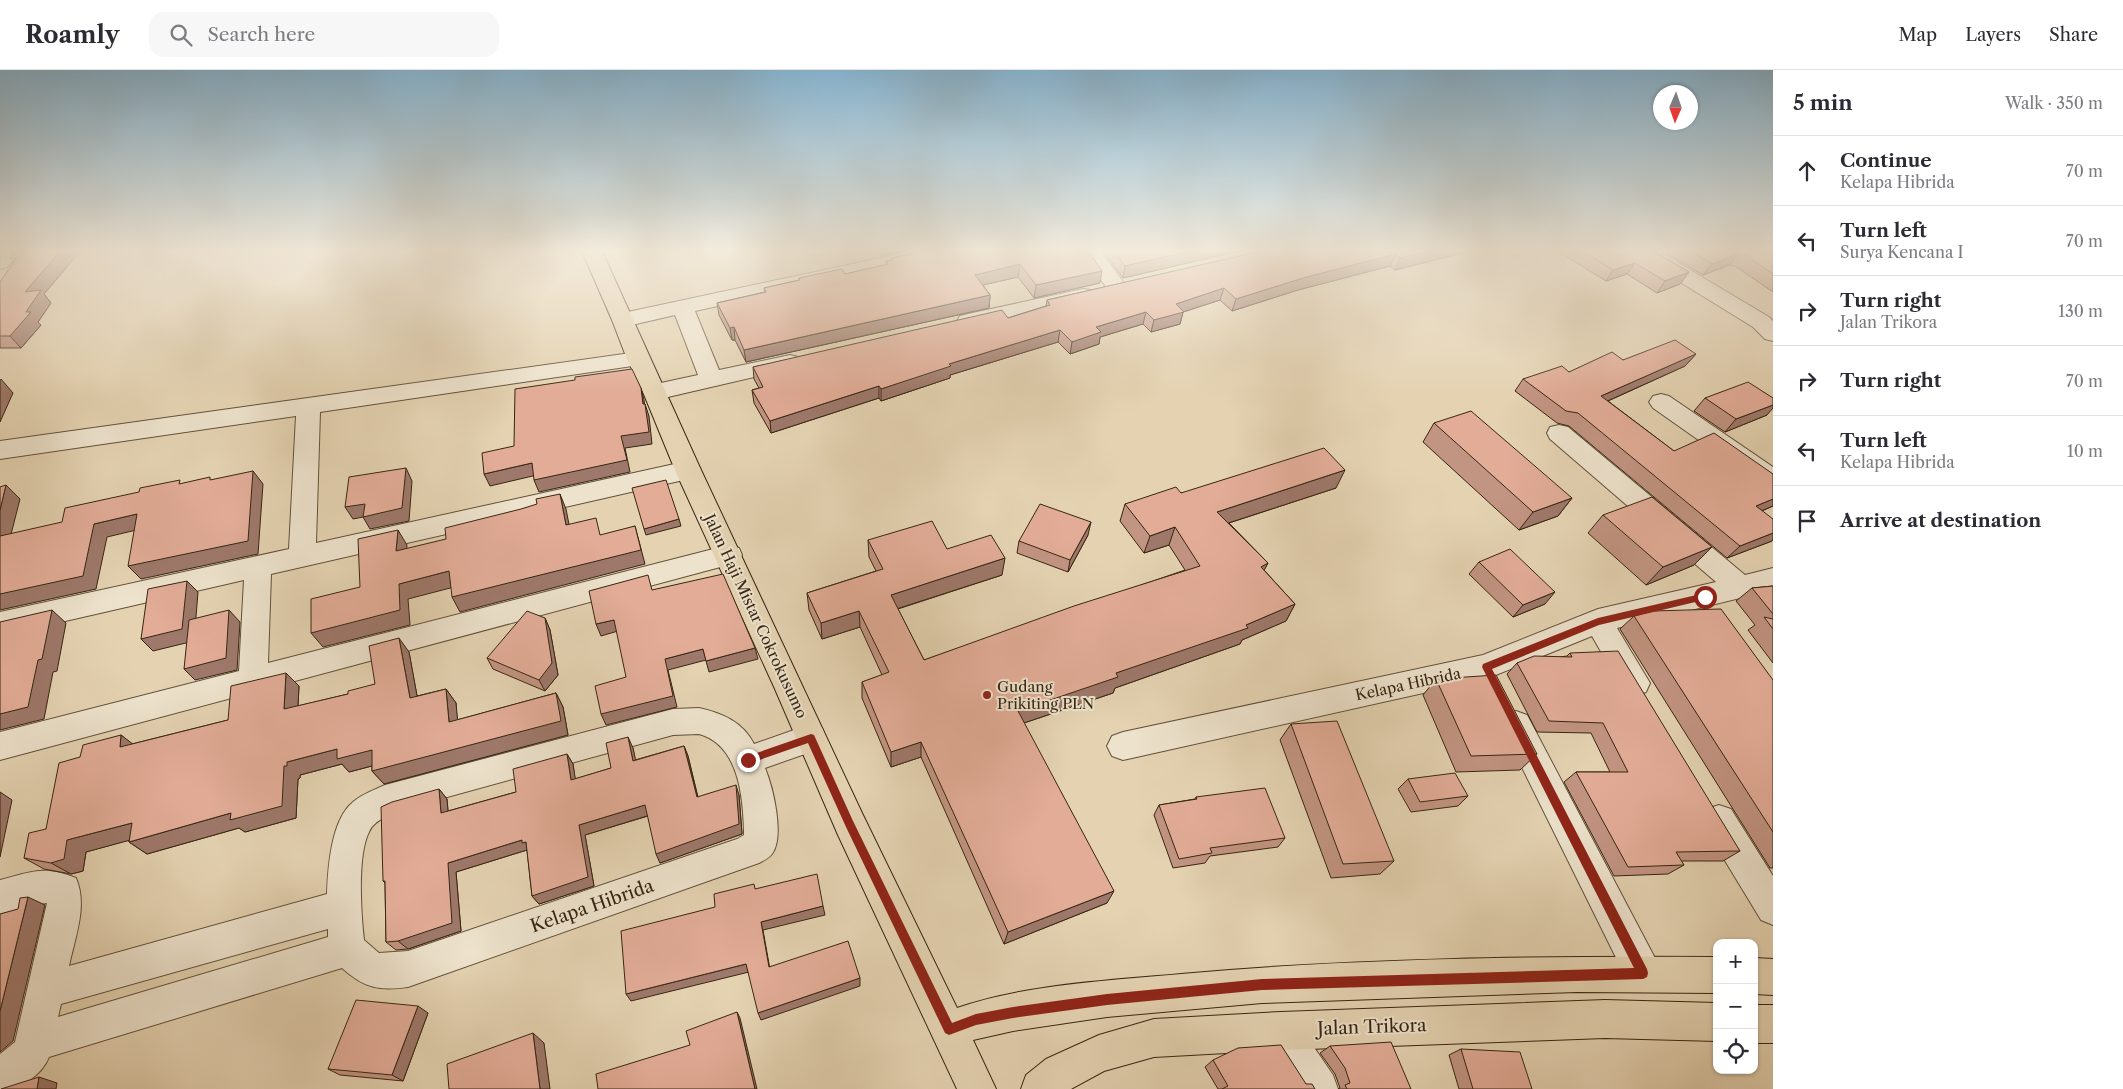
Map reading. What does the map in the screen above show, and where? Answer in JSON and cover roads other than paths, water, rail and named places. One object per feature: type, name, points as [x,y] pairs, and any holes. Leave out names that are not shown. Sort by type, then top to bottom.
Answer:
[{"type":"main road","name":"Jalan Haji Mistar Cokrokusumo","points":[[612,297],[688,470],[790,688],[850,824],[977,1089]]},
{"type":"main road","points":[[949,1029],[976,1020],[1013,1012],[1107,999],[1262,985],[1643,973],[1713,975]]},
{"type":"main road","points":[[1758,976],[1773,976]]},
{"type":"main road","name":"Jalan Trikora","points":[[1040,1089],[1060,1073],[1100,1054],[1154,1038],[1281,1030],[1605,1018],[1713,1022]]},
{"type":"main road","points":[[1758,1024],[1773,1024]]},
{"type":"street","points":[[623,320],[731,297]]},
{"type":"street","points":[[952,325],[1075,297]]},
{"type":"street","points":[[1721,297],[1769,325]]},
{"type":"street","points":[[683,307],[711,380]]},
{"type":"street","points":[[655,392],[807,358]]},
{"type":"street","points":[[0,450],[638,359]]},
{"type":"street","points":[[1661,402],[1773,480]]},
{"type":"street","points":[[302,556],[308,406]]},
{"type":"street","points":[[1559,433],[1741,587]]},
{"type":"street","points":[[0,624],[688,470]]},
{"type":"street","points":[[0,746],[729,555]]},
{"type":"street","points":[[253,681],[258,566]]},
{"type":"street","name":"Kelapa Hibrida","points":[[1123,746],[1497,688],[1598,622],[1773,579]]},
{"type":"street","points":[[1705,597],[1722,620]]},
{"type":"street","points":[[1598,622],[1649,706]]},
{"type":"street","points":[[1497,688],[1643,973]]},
{"type":"street","points":[[36,1042],[347,949],[343,907],[349,846],[357,820],[373,806],[396,796],[673,722],[699,721],[717,726],[734,739],[748,760],[811,738]]},
{"type":"street","name":"Kelapa Hibrida","points":[[347,949],[370,970],[387,972],[408,969],[747,852],[760,842],[762,829],[760,811],[748,760]]},
{"type":"street","points":[[1706,799],[1773,908]]},
{"type":"street","points":[[0,897],[54,885],[64,890],[65,902],[36,1042],[32,1052],[23,1063],[9,1071],[0,1072]]},
{"type":"street","points":[[46,990],[343,907]]},
{"type":"street","points":[[1281,1030],[1319,1089]]},
{"type":"place","name":"Gudang Prikiting PLN","points":[[987,695]]}]
